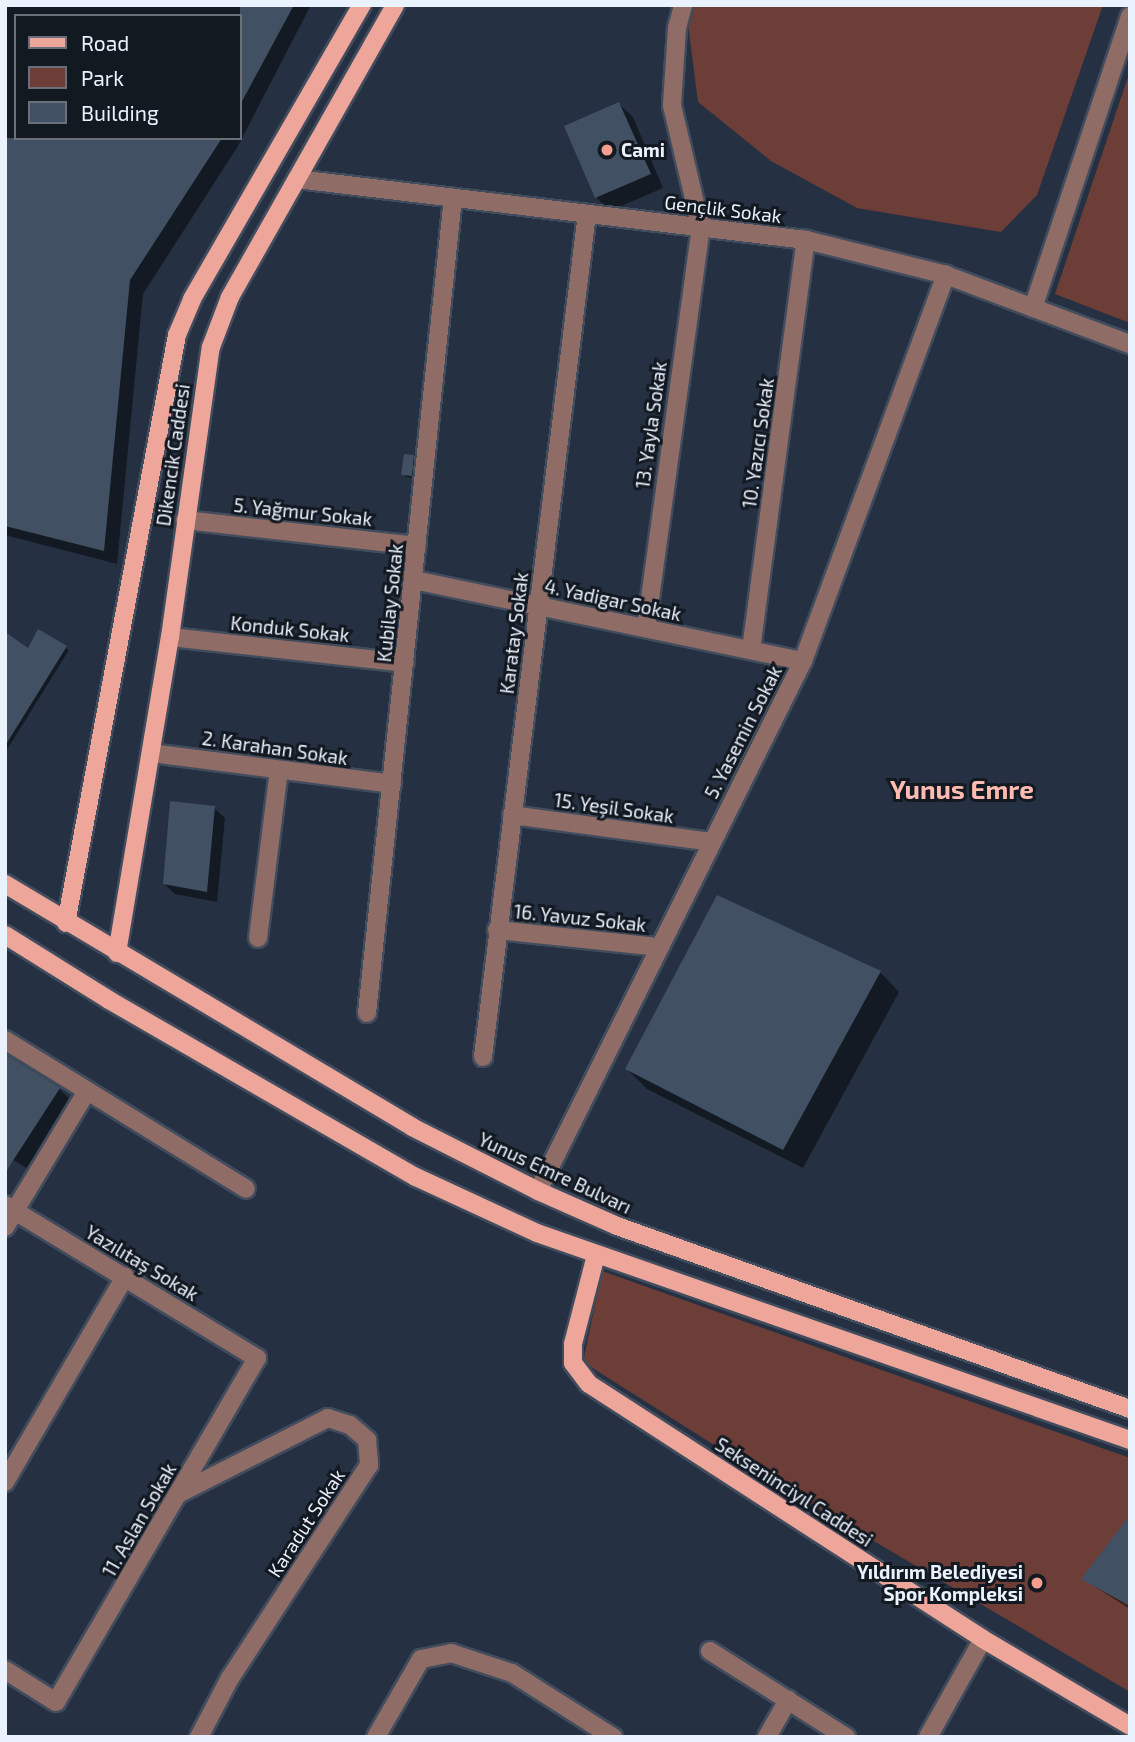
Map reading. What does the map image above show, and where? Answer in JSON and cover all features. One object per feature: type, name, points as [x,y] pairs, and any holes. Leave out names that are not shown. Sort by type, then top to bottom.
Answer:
[{"type":"main road","name":"Dikencik Caddesi","points":[[66,923],[177,335],[192,299],[362,5]]},
{"type":"main road","name":"Dikencik Caddesi","points":[[117,953],[170,637],[211,348],[230,297],[395,5]]},
{"type":"main road","name":"Yunus Emre Bulvarı","points":[[5,884],[66,923],[412,1127],[538,1191],[617,1226],[1130,1409]]},
{"type":"main road","points":[[5,935],[109,1000],[416,1177],[596,1255],[1130,1440]]},
{"type":"main road","name":"Sekseninciyıl Caddesi","points":[[596,1255],[573,1344],[573,1363],[589,1384],[983,1639],[1130,1726]]},
{"type":"street","points":[[683,5],[677,28],[672,105],[701,228]]},
{"type":"street","points":[[1033,308],[1130,16]]},
{"type":"street","name":"Gençlik Sokak","points":[[297,179],[806,240],[946,275],[1130,344]]},
{"type":"street","name":"Kubilay Sokak","points":[[368,1013],[453,198]]},
{"type":"street","name":"Karatay Sokak","points":[[483,1058],[587,214]]},
{"type":"street","name":"13. Yayla Sokak","points":[[646,628],[701,228]]},
{"type":"street","name":"10. Yazıcı Sokak","points":[[751,650],[806,240]]},
{"type":"street","name":"5. Yasemin Sokak","points":[[538,1191],[803,661],[946,275]]},
{"type":"street","name":"5. Yağmur Sokak","points":[[185,520],[417,546]]},
{"type":"street","name":"4. Yadigar Sokak","points":[[414,580],[803,661]]},
{"type":"street","name":"Konduk Sokak","points":[[170,637],[405,663]]},
{"type":"street","name":"2. Karahan Sokak","points":[[151,752],[392,784]]},
{"type":"street","points":[[258,938],[279,770]]},
{"type":"street","name":"15. Yeşil Sokak","points":[[512,815],[711,842]]},
{"type":"street","name":"16. Yavuz Sokak","points":[[497,930],[658,947]]},
{"type":"street","points":[[5,1040],[246,1189]]},
{"type":"street","points":[[5,1227],[10,1208],[87,1091]]},
{"type":"street","name":"Yazılıtaş Sokak","points":[[10,1208],[257,1358]]},
{"type":"street","points":[[5,1482],[125,1278]]},
{"type":"street","name":"11. Aslan Sokak","points":[[5,1670],[56,1703],[257,1358]]},
{"type":"street","name":"Karadut Sokak","points":[[178,1494],[328,1418],[350,1425],[367,1440],[369,1465],[230,1678],[199,1737]]},
{"type":"street","points":[[928,1737],[983,1639]]},
{"type":"street","points":[[710,1651],[846,1737]]},
{"type":"street","points":[[376,1737],[421,1659],[451,1653],[479,1659],[512,1673],[613,1737]]},
{"type":"street","points":[[767,1737],[788,1700]]},
{"type":"green space","points":[[691,5],[1103,5],[1037,195],[1001,232],[857,208],[771,161],[698,102],[688,24]]},
{"type":"green space","points":[[1130,71],[1130,323],[1055,294]]},
{"type":"green space","name":"Yıldırım Belediyesi Spor Kompleksi","points":[[602,1271],[1130,1458],[1130,1692],[760,1474],[583,1362]]},
{"type":"building","points":[[240,5],[294,5],[242,101],[242,14]]},
{"type":"building","name":"Cami","points":[[619,102],[651,174],[595,198],[564,126]]},
{"type":"building","points":[[5,138],[221,140],[130,280],[104,551],[5,526]]},
{"type":"building","points":[[404,454],[414,455],[412,476],[401,475]]},
{"type":"building","points":[[38,629],[67,646],[5,746],[5,632],[28,648]]},
{"type":"building","points":[[170,801],[215,806],[207,892],[163,884]]},
{"type":"building","points":[[717,895],[881,971],[783,1150],[625,1069]]},
{"type":"building","points":[[5,1054],[60,1088],[5,1173]]},
{"type":"building","points":[[1130,1515],[1130,1606],[1081,1579]]},
{"type":"place","name":"Cami","points":[[607,150]]},
{"type":"place","name":"Yıldırım Belediyesi Spor Kompleksi","points":[[1037,1583]]},
{"type":"district","name":"Yunus Emre","points":[[962,789]]}]
